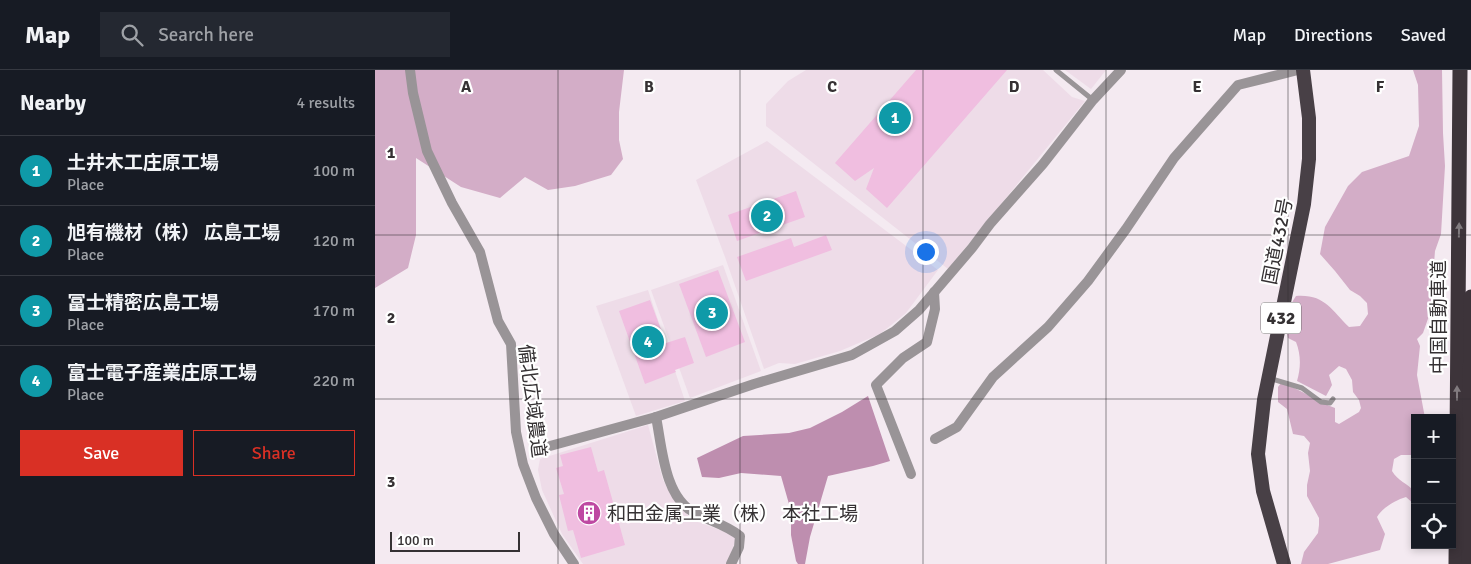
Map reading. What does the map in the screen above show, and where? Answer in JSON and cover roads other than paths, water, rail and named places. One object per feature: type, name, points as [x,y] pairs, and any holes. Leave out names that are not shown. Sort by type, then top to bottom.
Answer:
[{"type":"highway","name":"国道432号","points":[[1284,564],[1263,491],[1258,454],[1264,400],[1304,204],[1309,159],[1309,118],[1303,70]]},
{"type":"highway","name":"中国自動車道","points":[[1456,564],[1460,70]]},
{"type":"highway","name":"中国自動車道","points":[[1469,564],[1471,296]]},
{"type":"street","name":"備北広域農道","points":[[410,70],[413,93],[427,151],[452,203],[480,252],[497,321],[511,344],[516,432],[523,464],[536,498],[554,534],[573,564]]},
{"type":"street","points":[[539,449],[656,416],[851,355],[895,331],[934,292],[1043,164],[1093,100],[1121,70]]},
{"type":"street","points":[[935,438],[957,427],[993,377],[1048,327],[1088,281],[1174,158],[1239,85],[1298,70]]},
{"type":"street","points":[[911,474],[877,385],[903,358],[927,342],[935,309],[934,292]]},
{"type":"street","points":[[656,416],[668,479],[678,497],[687,508],[731,529],[739,536],[739,547],[731,564]]},
{"type":"lane","points":[[1056,70],[1093,100]]},
{"type":"lane","points":[[1269,378],[1302,388],[1325,403],[1333,399]]},
{"type":"place","name":"土井木工庄原工場","points":[[895,118]]},
{"type":"place","name":"旭有機材（株） 広島工場","points":[[767,216]]},
{"type":"place","name":"冨士精密広島工場","points":[[712,313]]},
{"type":"place","name":"富士電子産業庄原工場","points":[[648,342]]},
{"type":"place","name":"和田金属工業（株） 本社工場","points":[[589,513]]}]
